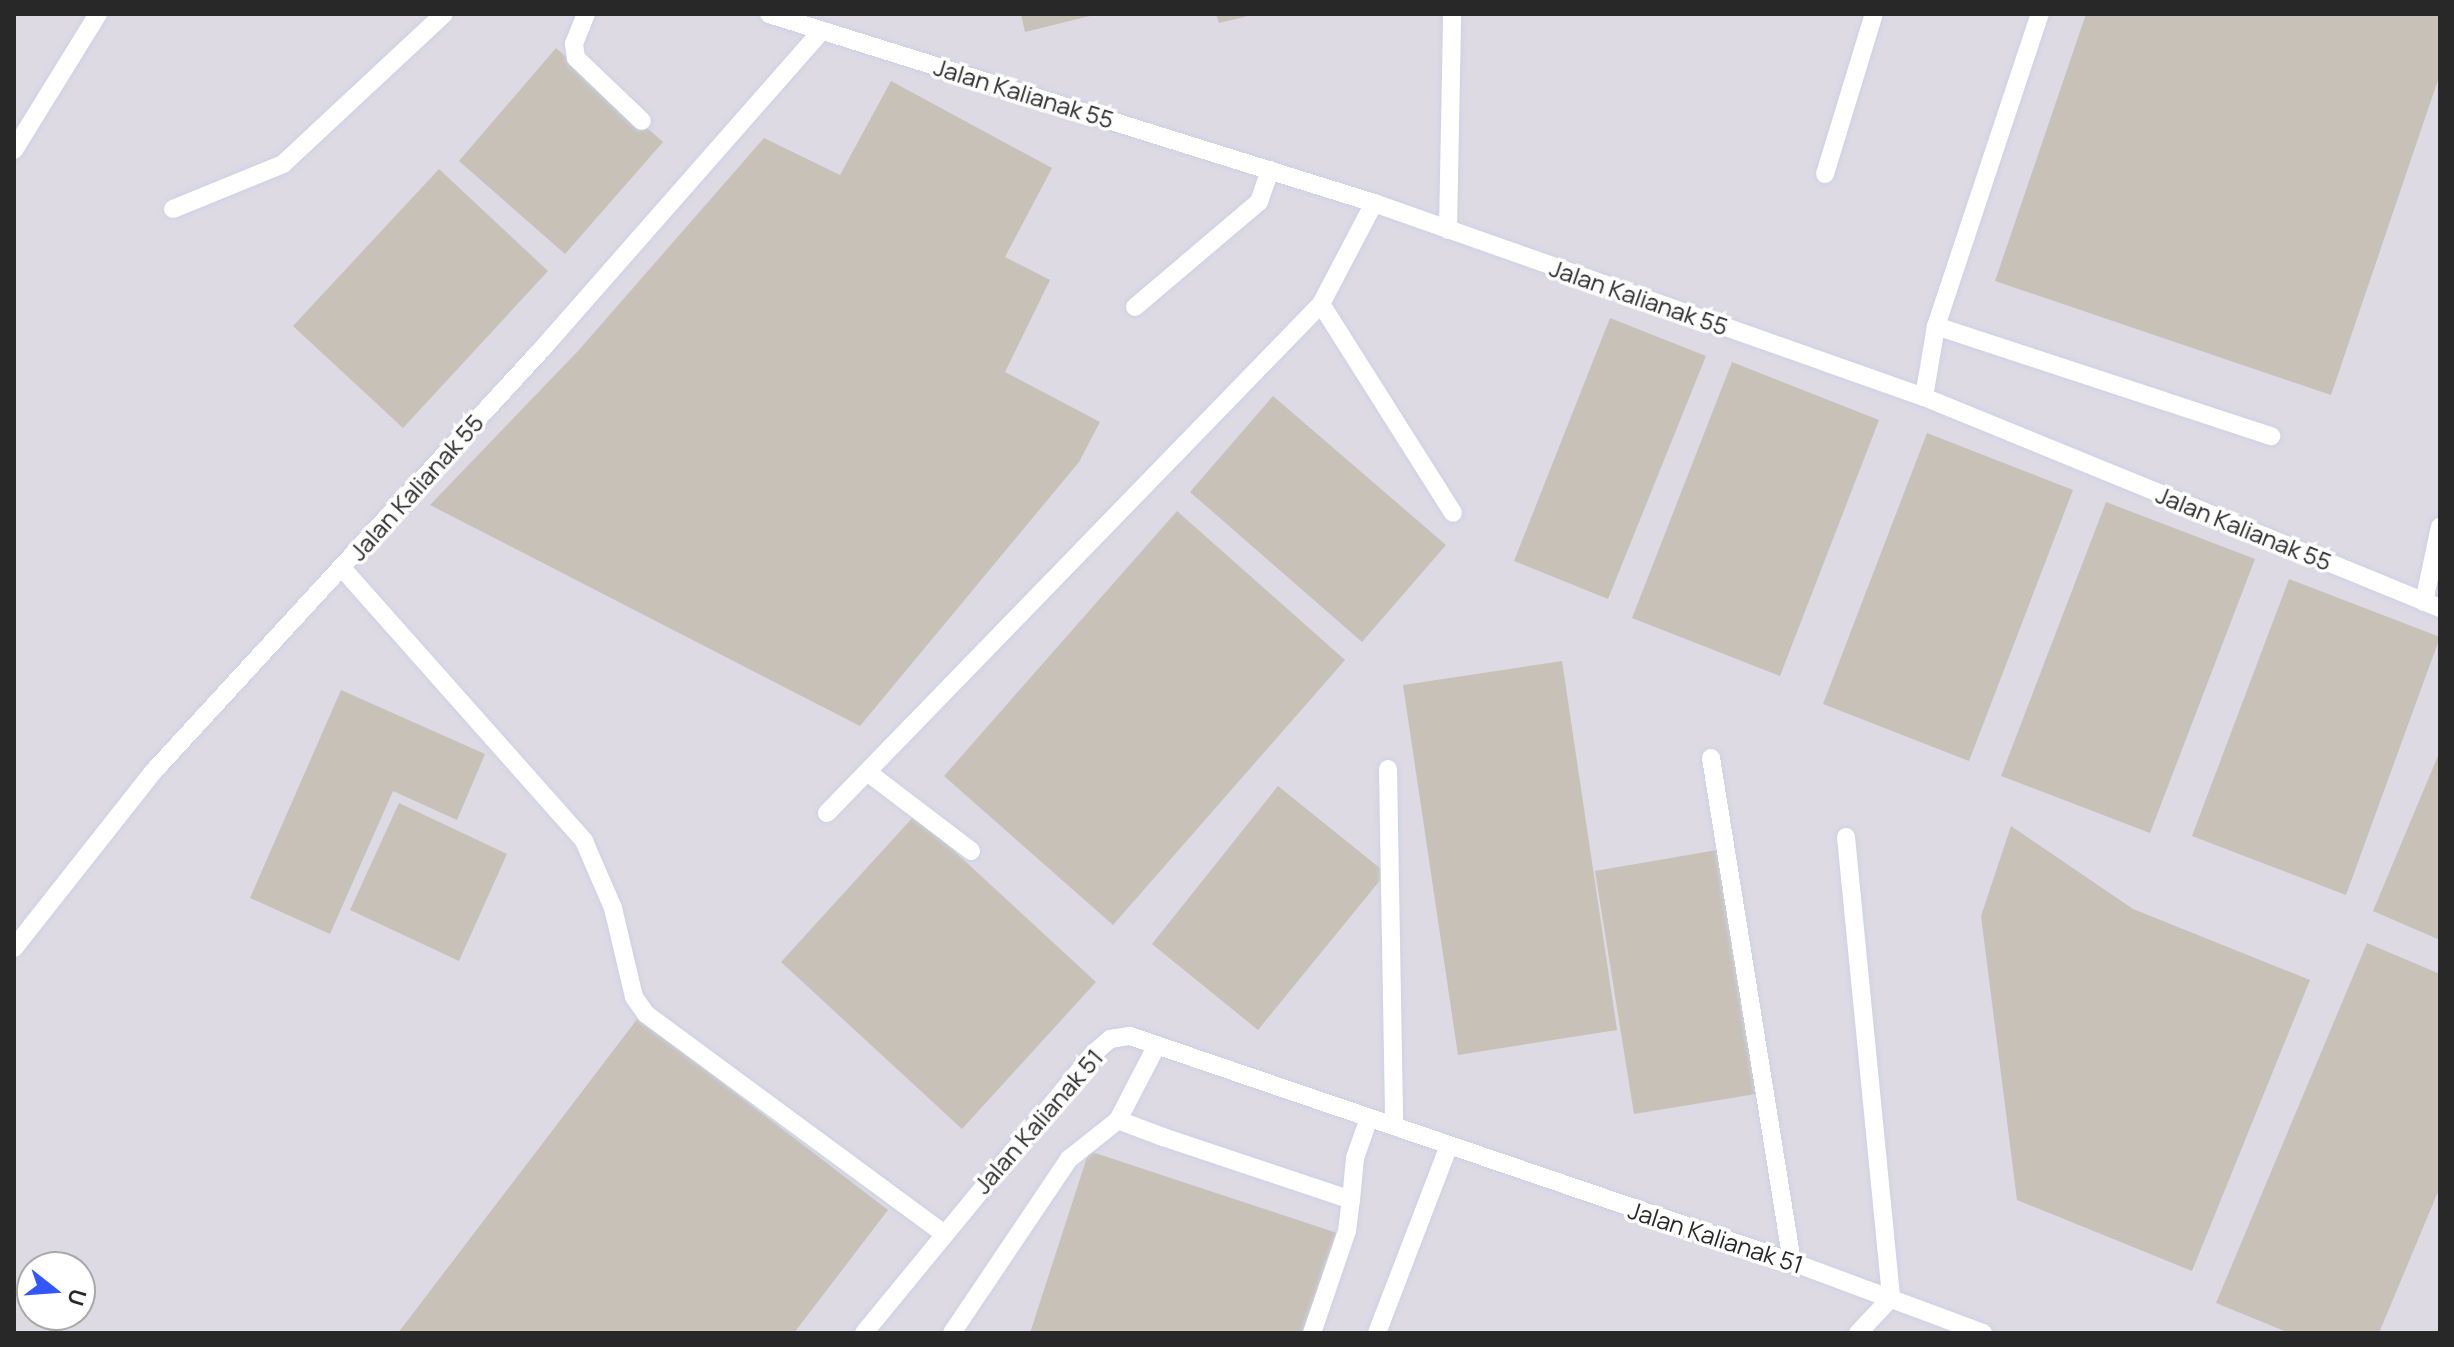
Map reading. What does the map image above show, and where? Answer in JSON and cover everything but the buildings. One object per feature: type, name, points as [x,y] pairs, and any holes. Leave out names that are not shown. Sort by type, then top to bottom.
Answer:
[{"type":"lane","points":[[14,150],[98,14]]},
{"type":"lane","points":[[173,209],[283,164],[444,14]]},
{"type":"lane","points":[[586,14],[574,44],[576,58],[642,121]]},
{"type":"lane","name":"Jalan Kalianak 55","points":[[769,14],[1374,203],[1924,397],[2432,605]]},
{"type":"lane","points":[[1448,230],[1452,14]]},
{"type":"lane","points":[[1825,174],[1874,14]]},
{"type":"lane","points":[[1924,397],[1936,326],[2040,14]]},
{"type":"lane","name":"Jalan Kalianak 55","points":[[14,948],[153,772],[342,568],[822,30]]},
{"type":"lane","points":[[1135,307],[1259,202],[1270,170]]},
{"type":"lane","points":[[827,813],[870,774],[1321,304],[1374,203]]},
{"type":"lane","points":[[1321,304],[1453,513]]},
{"type":"lane","points":[[1936,326],[2271,436]]},
{"type":"lane","points":[[2432,605],[2440,527]]},
{"type":"lane","points":[[342,568],[584,841],[613,908],[634,997],[646,1014],[942,1232]]},
{"type":"lane","points":[[1711,758],[1792,1262]]},
{"type":"lane","points":[[1388,769],[1394,1126]]},
{"type":"lane","points":[[870,774],[971,851]]},
{"type":"lane","points":[[1846,837],[1891,1298],[1858,1333]]},
{"type":"lane","name":"Jalan Kalianak 51","points":[[864,1333],[942,1232],[1094,1053],[1110,1039],[1130,1036],[1792,1262],[1983,1333]]},
{"type":"lane","points":[[952,1333],[1069,1159],[1118,1120],[1157,1045]]},
{"type":"lane","points":[[1312,1333],[1347,1231],[1355,1158],[1369,1118]]},
{"type":"lane","points":[[1118,1120],[1351,1200]]},
{"type":"lane","points":[[1377,1333],[1449,1145]]},
{"type":"shaded area","points":[[14,14],[2440,14],[2440,1333],[14,1333]]}]
